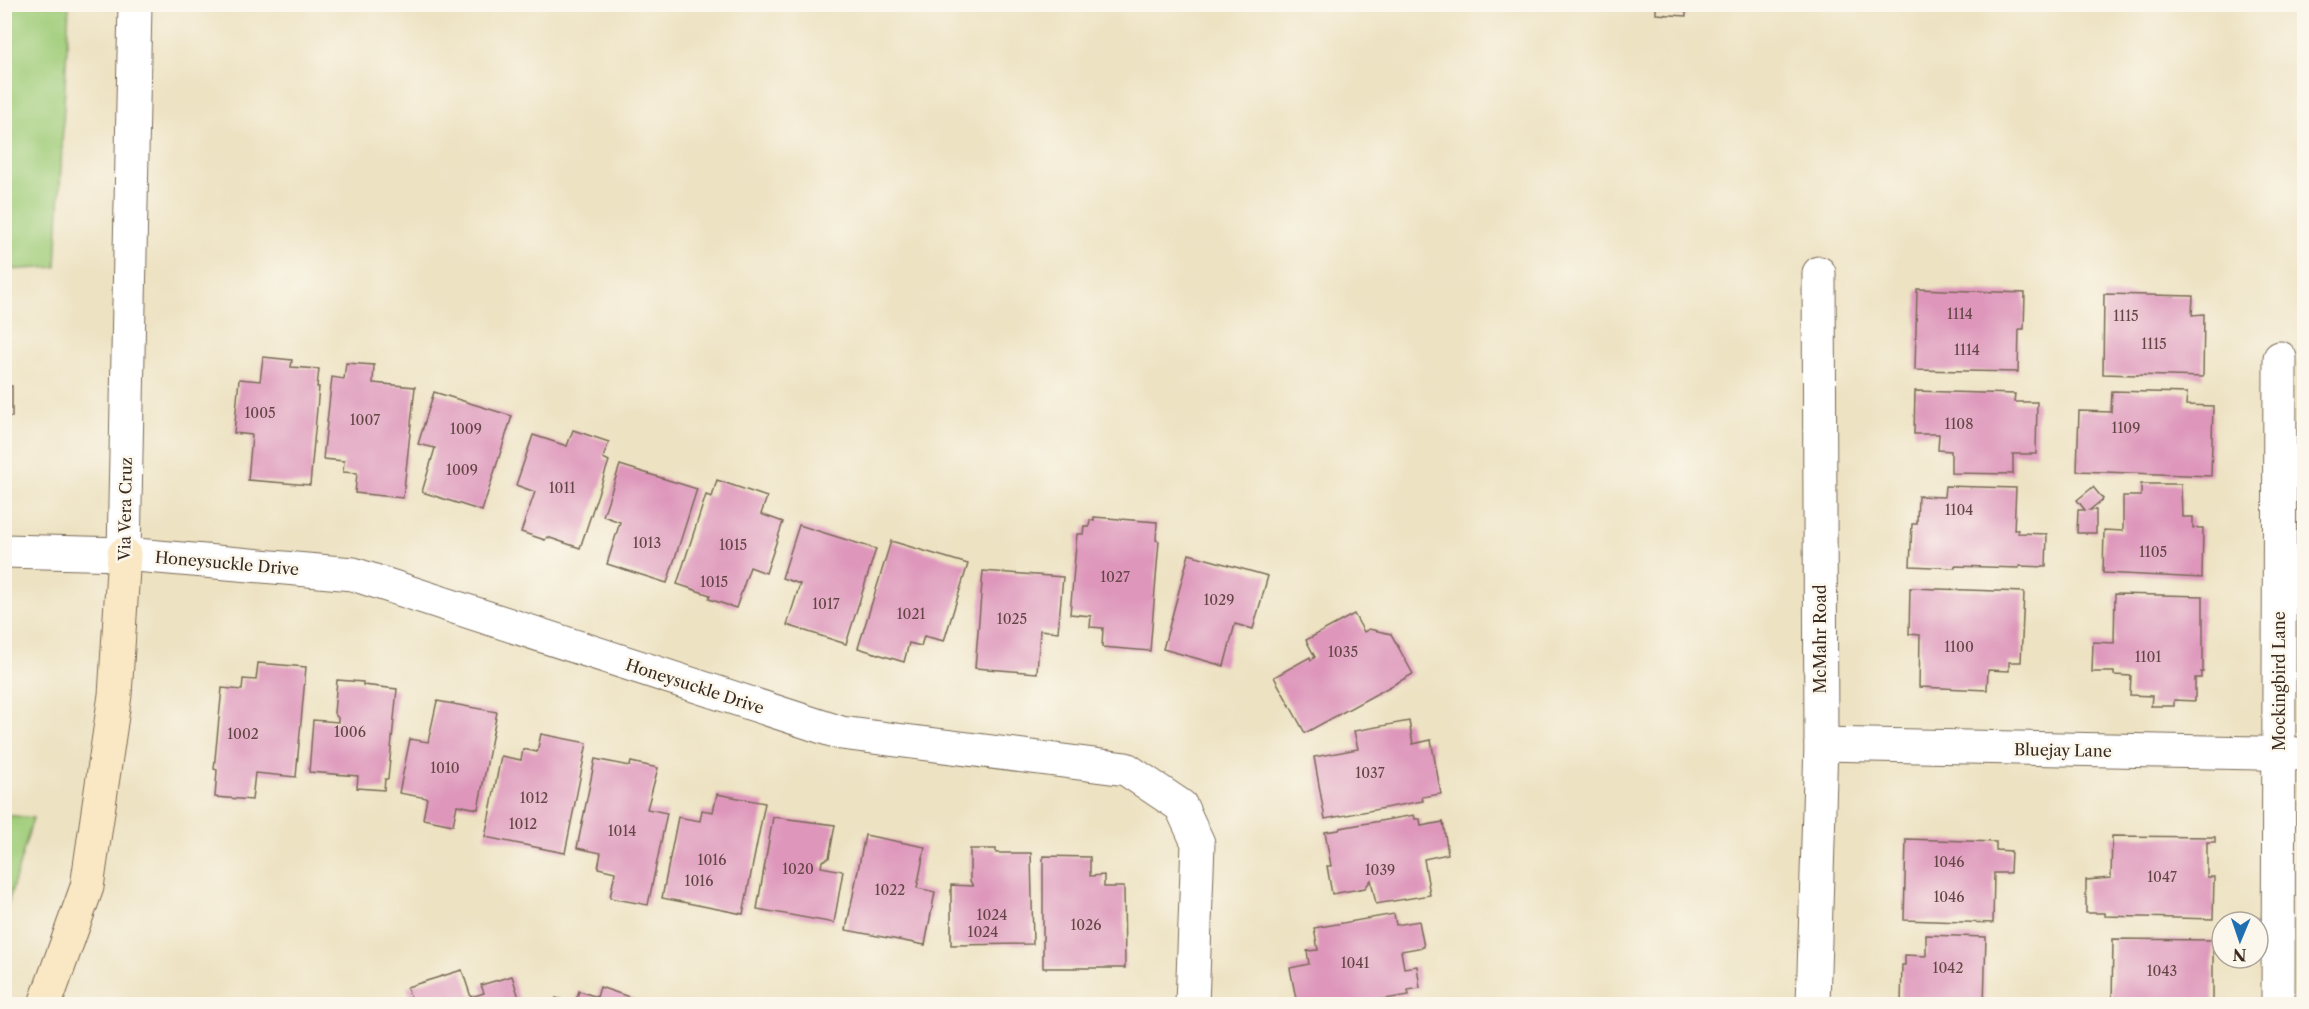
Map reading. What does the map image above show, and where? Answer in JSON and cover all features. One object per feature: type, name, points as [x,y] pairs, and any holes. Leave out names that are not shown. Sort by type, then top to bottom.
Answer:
[{"type":"street","name":"Via Vera Cruz","points":[[45,1005],[87,887],[115,695],[124,554],[135,4]]},
{"type":"street","name":"McMahr Road","points":[[1813,1005],[1821,744],[1820,273]]},
{"type":"street","name":"Mockingbird Lane","points":[[2278,1005],[2292,755],[2280,358]]},
{"type":"street","name":"Honeysuckle Drive","points":[[4,551],[124,554],[353,574],[841,733],[1126,769],[1181,806],[1198,843],[1192,1005]]},
{"type":"street","name":"Bluejay Lane","points":[[1821,744],[2292,755]]},
{"type":"green space","points":[[5,4],[69,5],[56,267],[5,270]]},
{"type":"green space","points":[[4,815],[33,818],[5,914]]},
{"type":"building","points":[[1656,4],[1686,4],[1686,16],[1656,14]]},
{"type":"building","points":[[1917,289],[2025,293],[2024,329],[2019,329],[2018,372],[1915,370]]},
{"type":"building","points":[[2104,294],[2193,296],[2192,315],[2204,314],[2203,377],[2103,374]]},
{"type":"building","points":[[263,357],[292,360],[291,367],[319,369],[310,485],[248,480],[252,435],[234,433],[239,379],[260,381]]},
{"type":"building","points":[[346,363],[374,365],[373,383],[415,387],[403,498],[355,493],[357,473],[343,472],[344,461],[323,459],[332,377],[344,379]]},
{"type":"building","points":[[4,386],[12,386],[12,417],[4,417]]},
{"type":"building","points":[[1915,391],[2015,394],[2014,402],[2037,402],[2036,454],[2013,454],[2013,474],[1951,473],[1951,451],[1938,450],[1939,434],[1914,434]]},
{"type":"building","points":[[2112,391],[2187,393],[2186,405],[2213,406],[2211,476],[2077,471],[2079,411],[2111,412]]},
{"type":"building","points":[[434,392],[512,416],[482,511],[422,492],[435,448],[418,444]]},
{"type":"building","points":[[573,430],[609,442],[603,458],[609,461],[580,548],[547,537],[545,540],[521,532],[535,492],[516,485],[533,435],[567,446]]},
{"type":"building","points":[[620,465],[697,489],[667,583],[607,564],[620,522],[603,516]]},
{"type":"building","points":[[717,480],[767,497],[761,514],[783,522],[766,573],[750,567],[736,608],[709,599],[710,595],[677,584],[706,495],[712,497]]},
{"type":"building","points":[[2141,484],[2181,484],[2182,517],[2193,517],[2193,528],[2203,528],[2202,578],[2103,573],[2104,530],[2123,531],[2123,496],[2141,496]]},
{"type":"building","points":[[1945,486],[2016,488],[2014,530],[2018,530],[2018,533],[2047,534],[2046,567],[1910,566],[1912,524],[1917,524],[1918,496],[1944,497]]},
{"type":"building","points":[[2093,487],[2103,499],[2090,510],[2096,510],[2096,533],[2077,533],[2078,510],[2085,510],[2077,500]]},
{"type":"building","points":[[1094,517],[1157,522],[1156,540],[1159,541],[1150,651],[1102,647],[1103,628],[1090,627],[1091,616],[1070,614],[1077,534],[1083,534],[1084,526],[1089,527],[1090,520],[1094,521]]},
{"type":"building","points":[[799,525],[876,549],[846,644],[787,625],[800,584],[782,578]]},
{"type":"building","points":[[891,541],[968,564],[944,641],[924,636],[921,646],[909,643],[904,662],[858,648]]},
{"type":"building","points":[[1189,554],[1268,576],[1253,629],[1235,624],[1224,666],[1163,649]]},
{"type":"building","points":[[983,571],[1063,577],[1058,632],[1040,630],[1037,673],[975,668]]},
{"type":"building","points":[[1910,588],[2024,592],[2021,662],[2009,662],[2009,671],[1988,670],[1987,690],[1919,687],[1920,635],[1909,634]]},
{"type":"building","points":[[2115,594],[2203,596],[2203,672],[2201,672],[2201,678],[2195,678],[2195,701],[2174,700],[2174,706],[2151,706],[2152,696],[2130,695],[2131,676],[2114,675],[2114,672],[2092,672],[2093,642],[2114,643]]},
{"type":"building","points":[[1354,614],[1364,632],[1369,629],[1391,634],[1413,674],[1305,733],[1274,677],[1310,657],[1311,660],[1315,657],[1306,640]]},
{"type":"building","points":[[258,663],[306,667],[296,777],[255,773],[252,800],[215,797],[217,770],[214,769],[222,688],[242,690],[243,679],[256,680]]},
{"type":"building","points":[[337,680],[363,682],[363,685],[397,689],[388,779],[385,779],[384,790],[357,788],[358,776],[309,772],[313,720],[338,722],[334,713]]},
{"type":"building","points":[[437,701],[497,712],[478,809],[457,805],[453,825],[423,819],[427,798],[399,793],[410,739],[428,742]]},
{"type":"building","points":[[1409,721],[1413,744],[1431,740],[1441,794],[1422,797],[1423,801],[1325,819],[1314,757],[1358,749],[1354,731]]},
{"type":"building","points":[[541,734],[587,743],[565,853],[485,837],[501,756],[521,760],[523,749],[537,752]]},
{"type":"building","points":[[595,759],[630,766],[631,762],[658,768],[647,809],[667,813],[648,905],[610,898],[615,872],[598,868],[601,853],[577,848]]},
{"type":"building","points":[[717,794],[765,803],[743,914],[662,898],[678,817],[700,821],[702,810],[713,812]]},
{"type":"building","points":[[1414,815],[1415,819],[1420,819],[1421,826],[1443,822],[1448,854],[1424,859],[1430,895],[1376,904],[1371,880],[1365,888],[1332,894],[1327,866],[1331,866],[1325,832]]},
{"type":"building","points":[[773,817],[835,825],[829,858],[822,861],[821,867],[843,871],[834,923],[757,909]]},
{"type":"building","points":[[865,835],[925,847],[917,888],[935,892],[925,945],[846,930]]},
{"type":"building","points":[[2112,836],[2215,837],[2215,842],[2207,842],[2207,877],[2214,877],[2213,910],[2210,910],[2210,919],[2105,916],[2105,913],[2086,913],[2086,880],[2111,878]]},
{"type":"building","points":[[1906,839],[1996,842],[1996,850],[2011,851],[2010,873],[1994,873],[1993,923],[1904,920]]},
{"type":"building","points":[[970,849],[996,849],[996,853],[1031,853],[1033,944],[951,945],[951,885],[973,886],[970,881]]},
{"type":"building","points":[[1043,856],[1090,857],[1090,876],[1104,875],[1104,887],[1124,887],[1125,968],[1043,968]]},
{"type":"building","points":[[1394,914],[1396,925],[1419,921],[1424,947],[1401,951],[1404,968],[1417,966],[1420,988],[1408,990],[1409,995],[1356,1004],[1297,1004],[1290,968],[1309,964],[1307,951],[1318,950],[1314,928]]},
{"type":"building","points":[[1926,935],[1986,937],[1984,1004],[1901,1004],[1902,965],[1905,965],[1905,955],[1926,956]]},
{"type":"building","points":[[2113,939],[2210,940],[2213,1003],[2112,1004]]},
{"type":"building","points":[[462,970],[471,997],[484,993],[481,985],[512,976],[521,1004],[413,1004],[407,987]]},
{"type":"building","points":[[600,987],[635,999],[633,1004],[575,1004],[579,991],[597,997]]},
{"type":"building","points":[[556,998],[575,1004],[553,1004]]}]
